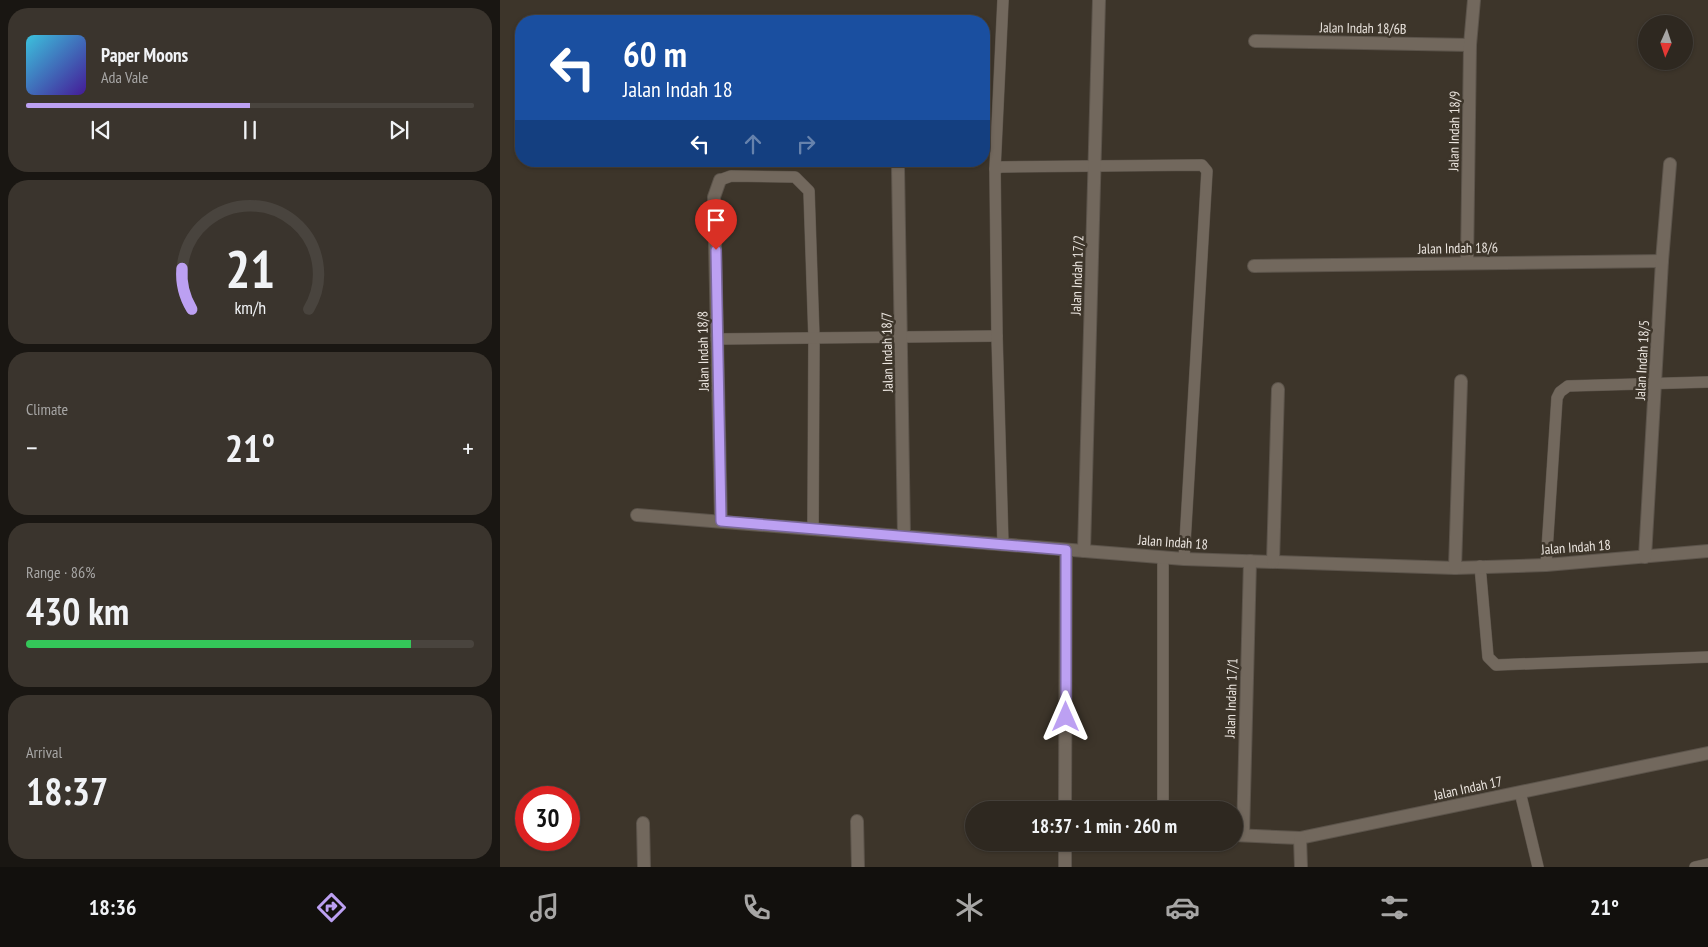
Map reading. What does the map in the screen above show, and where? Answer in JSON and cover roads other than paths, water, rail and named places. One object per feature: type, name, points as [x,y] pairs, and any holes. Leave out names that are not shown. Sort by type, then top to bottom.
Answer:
[{"type":"street","name":"Jalan Indah 17/2","points":[[1084,551],[1099,0]]},
{"type":"street","name":"Jalan Indah 18/9","points":[[1467,263],[1470,46],[1474,0]]},
{"type":"street","name":"Jalan Indah 18/6B","points":[[1255,41],[1470,46]]},
{"type":"street","name":"Jalan Indah 18/5","points":[[1645,557],[1662,260],[1670,164]]},
{"type":"street","name":"Jalan Indah 18/7","points":[[898,167],[904,536]]},
{"type":"street","name":"Jalan Indah 18/8","points":[[720,180],[714,197],[721,521]]},
{"type":"street","name":"Jalan Indah 18/6","points":[[1254,266],[1662,260]]},
{"type":"street","points":[[1455,568],[1461,381]]},
{"type":"street","points":[[1272,562],[1278,389]]},
{"type":"street","name":"Jalan Indah 18","points":[[637,515],[1066,550],[1250,562],[1455,568],[1546,565],[1708,551]]},
{"type":"street","points":[[1065,801],[1066,550]]},
{"type":"street","name":"Jalan Indah 17/1","points":[[1239,801],[1250,562]]},
{"type":"street","name":"Jalan Indah 17","points":[[1243,835],[1300,838],[1708,753]]},
{"type":"street","points":[[857,822],[858,867]]},
{"type":"street","points":[[643,823],[644,867]]},
{"type":"street","points":[[1300,838],[1301,867]]},
{"type":"street","points":[[1065,851],[1065,867]]},
{"type":"lane","points":[[1003,544],[997,336],[997,189],[995,169],[1004,0]]},
{"type":"lane","points":[[995,169],[1001,167],[1202,165],[1207,171],[1184,559]]},
{"type":"lane","points":[[720,180],[730,176],[795,177],[809,191],[814,338],[814,529]]},
{"type":"lane","points":[[718,339],[997,336]]},
{"type":"lane","points":[[1546,565],[1557,398],[1560,392],[1568,386],[1708,382]]},
{"type":"lane","points":[[1162,557],[1163,801]]},
{"type":"lane","points":[[1480,566],[1488,657],[1496,665],[1708,657]]},
{"type":"lane","points":[[1520,792],[1538,867]]},
{"type":"lane","points":[[1695,867],[1708,864]]}]
